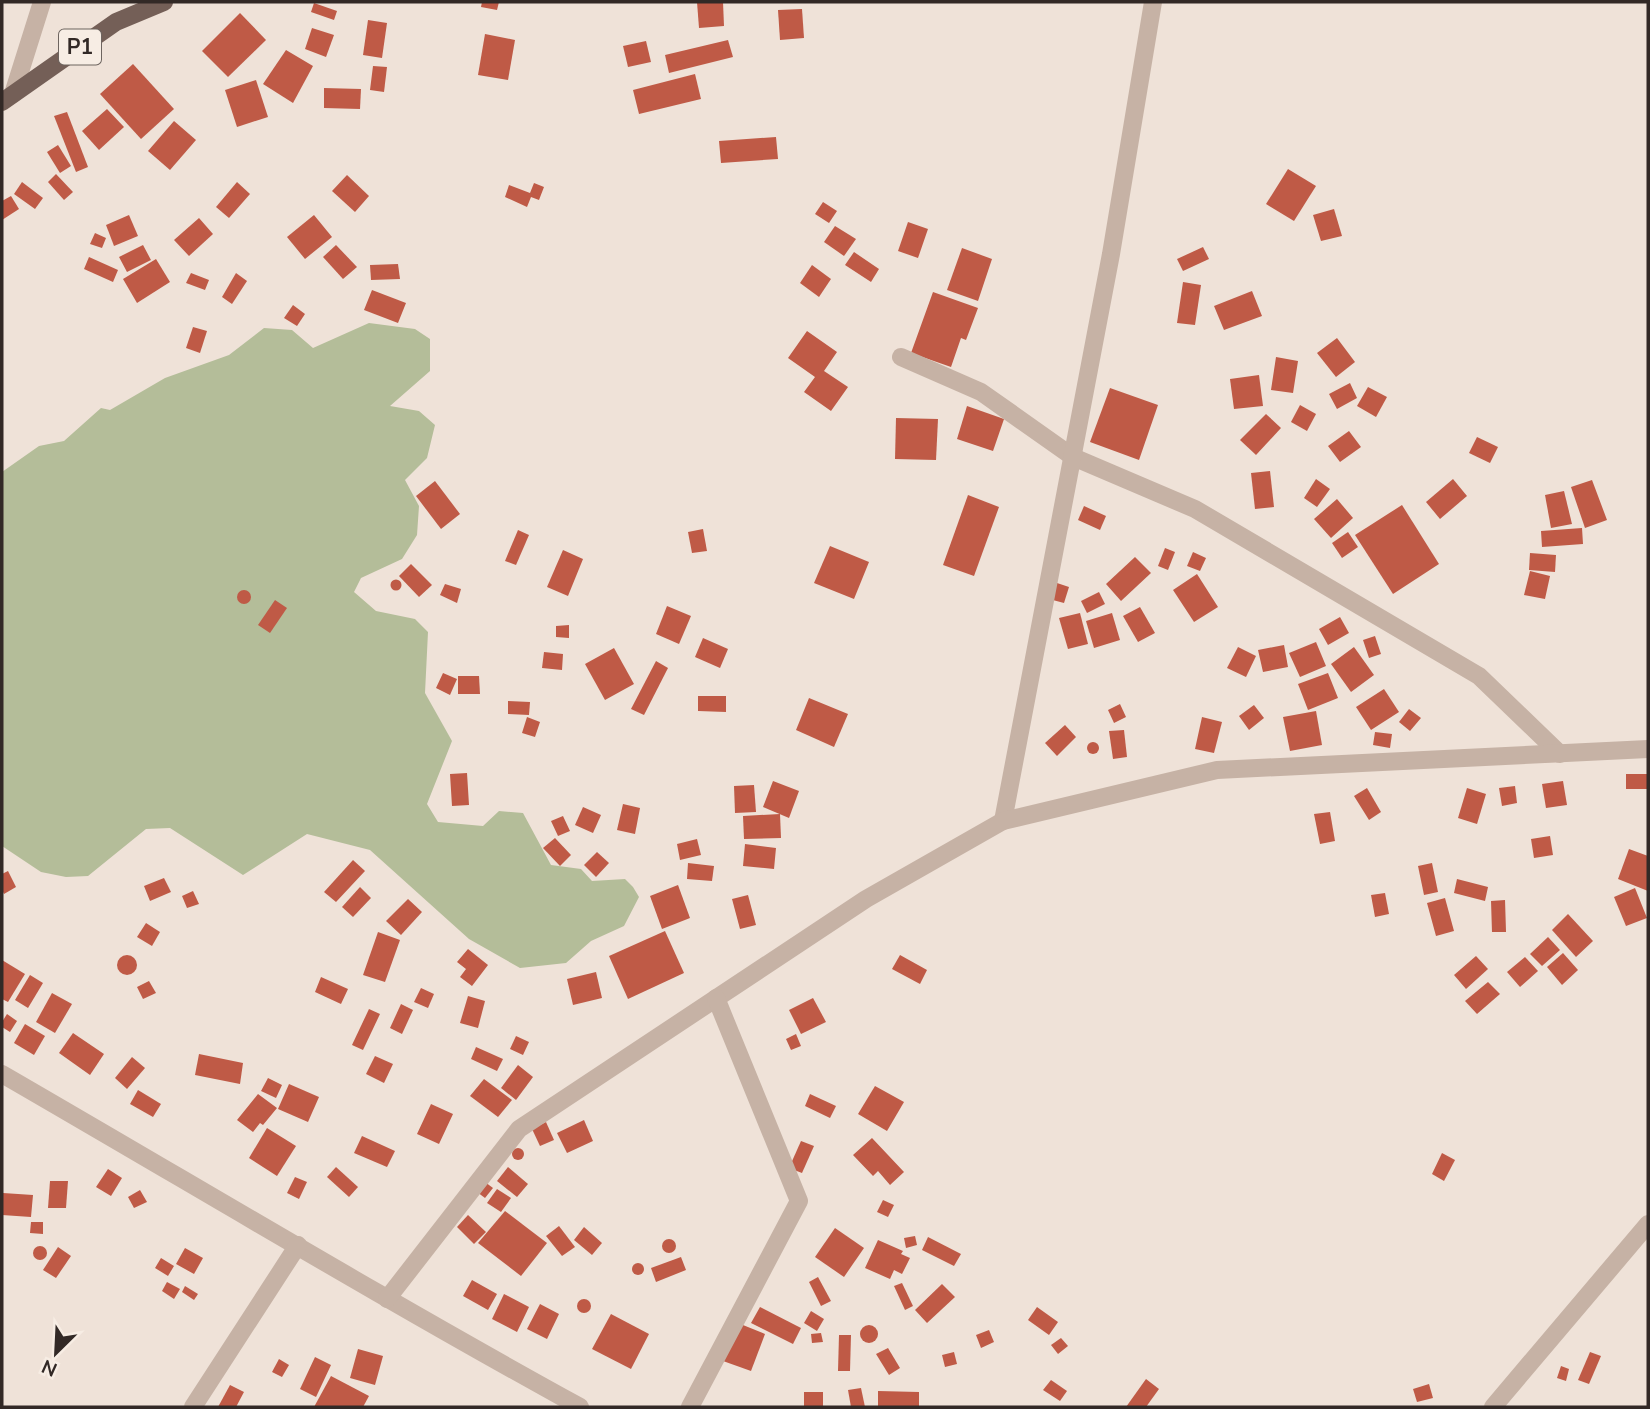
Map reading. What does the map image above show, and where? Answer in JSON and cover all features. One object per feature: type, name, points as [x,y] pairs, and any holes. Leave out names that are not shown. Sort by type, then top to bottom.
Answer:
[{"type":"main road","name":"P1","points":[[8,98],[116,22],[164,2]]},
{"type":"street","points":[[8,98],[42,2]]},
{"type":"street","points":[[1003,821],[1111,254],[1153,2]]},
{"type":"street","points":[[901,357],[981,392],[1073,457],[1195,509],[1479,676],[1560,754]]},
{"type":"street","points":[[387,1299],[519,1129],[866,899],[1003,821],[1217,770],[1648,750]]},
{"type":"street","points":[[690,1407],[799,1201],[716,998]]},
{"type":"street","points":[[2,1074],[387,1299],[579,1407]]},
{"type":"street","points":[[1493,1407],[1648,1224]]},
{"type":"street","points":[[192,1407],[298,1245]]},
{"type":"green space","points":[[369,323],[415,329],[430,339],[430,371],[390,406],[419,411],[435,425],[427,458],[405,480],[419,506],[417,535],[402,559],[361,578],[354,592],[376,611],[415,619],[428,632],[425,693],[452,741],[427,804],[438,822],[483,826],[499,811],[523,813],[551,865],[581,869],[592,881],[625,879],[639,897],[624,926],[591,941],[566,963],[520,968],[469,939],[370,850],[307,834],[243,875],[170,828],[146,829],[88,876],[66,877],[41,872],[2,846],[2,472],[39,446],[64,441],[101,408],[110,410],[165,378],[229,355],[264,328],[292,330],[313,348]]},
{"type":"building","points":[[482,2],[499,2],[497,10],[481,7]]},
{"type":"building","points":[[697,2],[723,2],[724,26],[699,28]]},
{"type":"building","points":[[314,3],[337,11],[334,20],[311,12]]},
{"type":"building","points":[[802,9],[804,38],[780,40],[778,10]]},
{"type":"building","points":[[240,13],[266,40],[228,77],[202,51]]},
{"type":"building","points":[[368,20],[387,23],[382,58],[363,55]]},
{"type":"building","points":[[312,28],[334,35],[326,57],[305,49]]},
{"type":"building","points":[[485,34],[515,40],[508,80],[478,75]]},
{"type":"building","points":[[728,40],[733,57],[669,73],[665,55]]},
{"type":"building","points":[[646,41],[651,62],[628,67],[623,46]]},
{"type":"building","points":[[286,50],[313,66],[293,103],[263,84]]},
{"type":"building","points":[[133,64],[174,109],[141,139],[100,94]]},
{"type":"building","points":[[373,66],[387,67],[384,92],[370,90]]},
{"type":"building","points":[[695,74],[701,99],[639,114],[633,90]]},
{"type":"building","points":[[256,80],[268,117],[237,127],[225,90]]},
{"type":"building","points":[[324,88],[361,89],[360,109],[324,108]]},
{"type":"building","points":[[107,109],[124,127],[99,150],[82,131]]},
{"type":"building","points":[[67,112],[88,167],[76,172],[54,116]]},
{"type":"building","points":[[174,121],[196,140],[170,170],[148,151]]},
{"type":"building","points":[[776,137],[778,159],[721,163],[719,141]]},
{"type":"building","points":[[58,145],[71,166],[60,173],[47,152]]},
{"type":"building","points":[[1288,169],[1316,186],[1294,221],[1266,204]]},
{"type":"building","points":[[56,174],[73,192],[64,200],[48,182]]},
{"type":"building","points":[[347,175],[369,196],[355,212],[332,191]]},
{"type":"building","points":[[22,182],[43,198],[35,209],[14,194]]},
{"type":"building","points":[[237,182],[250,194],[229,218],[216,207]]},
{"type":"building","points":[[534,183],[544,187],[539,200],[531,197],[527,207],[505,197],[509,185],[530,193]]},
{"type":"building","points":[[11,196],[19,209],[2,220],[2,201]]},
{"type":"building","points":[[823,202],[837,211],[829,223],[815,214]]},
{"type":"building","points":[[1334,209],[1342,236],[1321,241],[1313,215]]},
{"type":"building","points":[[129,215],[138,236],[114,246],[106,225]]},
{"type":"building","points":[[314,215],[332,237],[305,259],[287,237]]},
{"type":"building","points":[[199,218],[213,234],[189,256],[174,240]]},
{"type":"building","points":[[908,222],[928,229],[918,258],[898,251]]},
{"type":"building","points":[[835,226],[856,239],[844,256],[824,242]]},
{"type":"building","points":[[95,233],[106,238],[102,248],[90,244]]},
{"type":"building","points":[[143,245],[151,260],[127,272],[119,257]]},
{"type":"building","points":[[336,245],[357,267],[343,279],[323,257]]},
{"type":"building","points":[[1203,247],[1209,259],[1183,271],[1177,259]]},
{"type":"building","points":[[962,248],[992,259],[978,301],[947,290]]},
{"type":"building","points":[[854,252],[879,269],[871,282],[845,265]]},
{"type":"building","points":[[89,257],[118,270],[113,282],[84,269]]},
{"type":"building","points":[[156,259],[170,282],[137,303],[123,279]]},
{"type":"building","points":[[398,264],[400,279],[371,280],[370,265]]},
{"type":"building","points":[[812,265],[831,279],[819,297],[800,283]]},
{"type":"building","points":[[191,273],[209,280],[205,290],[186,283]]},
{"type":"building","points":[[236,273],[247,281],[232,304],[222,297]]},
{"type":"building","points":[[1183,282],[1201,285],[1195,325],[1177,323]]},
{"type":"building","points":[[372,290],[406,303],[398,323],[364,310]]},
{"type":"building","points":[[1252,291],[1262,316],[1224,330],[1214,306]]},
{"type":"building","points":[[933,292],[978,308],[966,340],[961,338],[951,367],[911,353]]},
{"type":"building","points":[[293,305],[305,314],[297,326],[284,318]]},
{"type":"building","points":[[193,327],[207,331],[200,353],[186,348]]},
{"type":"building","points":[[807,331],[837,352],[824,371],[848,387],[831,411],[804,392],[815,377],[788,358]]},
{"type":"building","points":[[1337,338],[1355,362],[1336,377],[1317,353]]},
{"type":"building","points":[[1276,357],[1298,361],[1293,393],[1271,390]]},
{"type":"building","points":[[1259,375],[1263,406],[1234,409],[1230,379]]},
{"type":"building","points":[[1350,383],[1357,398],[1337,409],[1329,394]]},
{"type":"building","points":[[1368,387],[1387,397],[1376,417],[1357,406]]},
{"type":"building","points":[[1110,388],[1158,405],[1139,460],[1090,442]]},
{"type":"building","points":[[1300,405],[1316,414],[1307,431],[1291,422]]},
{"type":"building","points":[[967,406],[1004,419],[993,451],[957,439]]},
{"type":"building","points":[[1266,414],[1281,428],[1256,455],[1240,440]]},
{"type":"building","points":[[896,418],[938,419],[936,460],[895,459]]},
{"type":"building","points":[[1349,431],[1361,447],[1340,462],[1328,446]]},
{"type":"building","points":[[1477,437],[1498,447],[1490,463],[1469,453]]},
{"type":"building","points":[[1270,471],[1274,507],[1255,509],[1251,473]]},
{"type":"building","points":[[1316,479],[1330,489],[1317,507],[1304,498]]},
{"type":"building","points":[[1453,479],[1467,496],[1440,519],[1426,502]]},
{"type":"building","points":[[1592,480],[1607,520],[1585,528],[1571,487]]},
{"type":"building","points":[[435,481],[460,514],[441,529],[416,496]]},
{"type":"building","points":[[1564,491],[1572,524],[1551,528],[1545,495]]},
{"type":"building","points":[[968,495],[999,507],[974,576],[943,565]]},
{"type":"building","points":[[1337,499],[1353,518],[1331,538],[1314,519]]},
{"type":"building","points":[[1402,505],[1439,564],[1393,594],[1355,535]]},
{"type":"building","points":[[1084,506],[1106,516],[1100,530],[1078,520]]},
{"type":"building","points":[[1582,528],[1583,544],[1542,547],[1541,531]]},
{"type":"building","points":[[703,529],[707,551],[692,553],[688,532]]},
{"type":"building","points":[[518,530],[529,535],[516,565],[505,561]]},
{"type":"building","points":[[1348,532],[1358,547],[1342,558],[1332,543]]},
{"type":"building","points":[[830,546],[869,562],[854,599],[814,583]]},
{"type":"building","points":[[1165,548],[1175,552],[1168,570],[1158,566]]},
{"type":"building","points":[[563,550],[583,559],[568,596],[547,587]]},
{"type":"building","points":[[1193,552],[1206,558],[1200,571],[1187,566]]},
{"type":"building","points":[[1530,553],[1556,555],[1555,572],[1529,570]]},
{"type":"building","points":[[1135,557],[1151,573],[1121,601],[1106,584]]},
{"type":"building","points":[[411,564],[432,585],[419,597],[399,576]]},
{"type":"building","points":[[1530,571],[1550,576],[1545,599],[1524,595]]},
{"type":"building","points":[[1197,574],[1218,607],[1194,622],[1173,590]]},
{"type":"building","points":[[396,579],[402,585],[396,591],[390,585]]},
{"type":"building","points":[[1054,582],[1069,587],[1064,603],[1049,599]]},
{"type":"building","points":[[445,584],[461,589],[457,603],[440,595]]},
{"type":"building","points":[[244,590],[249,592],[249,602],[244,604],[239,602],[237,597],[239,592]]},
{"type":"building","points":[[1099,592],[1105,604],[1087,613],[1081,601]]},
{"type":"building","points":[[275,600],[287,608],[270,633],[258,625]]},
{"type":"building","points":[[667,606],[691,616],[679,644],[656,634]]},
{"type":"building","points":[[1140,607],[1155,633],[1138,642],[1123,616]]},
{"type":"building","points":[[1080,613],[1088,644],[1068,649],[1059,618]]},
{"type":"building","points":[[1112,613],[1120,640],[1094,648],[1086,621]]},
{"type":"building","points":[[1340,617],[1349,633],[1328,645],[1319,629]]},
{"type":"building","points":[[569,625],[569,638],[556,637],[556,626]]},
{"type":"building","points":[[1375,636],[1381,654],[1369,658],[1363,640]]},
{"type":"building","points":[[703,638],[728,649],[720,668],[695,657]]},
{"type":"building","points":[[1316,642],[1326,666],[1300,677],[1289,653]]},
{"type":"building","points":[[1284,645],[1288,667],[1263,672],[1258,650]]},
{"type":"building","points":[[1238,647],[1256,656],[1246,677],[1227,668]]},
{"type":"building","points":[[1354,647],[1374,675],[1351,692],[1331,664]]},
{"type":"building","points":[[614,648],[634,684],[605,700],[585,664]]},
{"type":"building","points":[[544,652],[563,654],[562,670],[542,668]]},
{"type":"building","points":[[656,661],[668,668],[644,715],[631,709]]},
{"type":"building","points":[[443,673],[457,679],[450,695],[436,688]]},
{"type":"building","points":[[1328,673],[1338,698],[1308,710],[1298,684]]},
{"type":"building","points":[[458,676],[479,676],[480,694],[458,694]]},
{"type":"building","points":[[1384,689],[1399,712],[1371,730],[1356,707]]},
{"type":"building","points":[[698,696],[726,696],[726,712],[698,711]]},
{"type":"building","points":[[809,698],[848,714],[834,747],[796,730]]},
{"type":"building","points":[[508,701],[530,702],[529,715],[508,714]]},
{"type":"building","points":[[1120,704],[1126,717],[1114,723],[1108,710]]},
{"type":"building","points":[[1254,705],[1264,718],[1249,730],[1239,716]]},
{"type":"building","points":[[1409,709],[1421,718],[1410,731],[1399,722]]},
{"type":"building","points":[[1316,711],[1322,745],[1290,751],[1283,717]]},
{"type":"building","points":[[527,717],[540,722],[535,737],[522,733]]},
{"type":"building","points":[[1202,717],[1222,722],[1214,753],[1195,749]]},
{"type":"building","points":[[1065,725],[1076,737],[1057,756],[1045,743]]},
{"type":"building","points":[[1124,730],[1127,757],[1113,759],[1109,731]]},
{"type":"building","points":[[1375,732],[1392,734],[1390,748],[1373,745]]},
{"type":"building","points":[[1093,742],[1099,748],[1093,754],[1087,748]]},
{"type":"building","points":[[467,773],[469,805],[452,806],[450,774]]},
{"type":"building","points":[[1626,774],[1648,774],[1648,789],[1626,789]]},
{"type":"building","points":[[773,781],[799,791],[789,818],[763,807]]},
{"type":"building","points":[[1563,781],[1567,805],[1546,808],[1542,784]]},
{"type":"building","points":[[754,785],[756,812],[735,813],[734,786]]},
{"type":"building","points":[[1515,786],[1517,803],[1502,806],[1499,788]]},
{"type":"building","points":[[1367,788],[1381,812],[1369,820],[1354,796]]},
{"type":"building","points":[[1467,788],[1486,794],[1477,824],[1458,818]]},
{"type":"building","points":[[623,804],[640,808],[635,834],[617,830]]},
{"type":"building","points":[[583,807],[601,815],[593,833],[575,825]]},
{"type":"building","points":[[1330,812],[1335,841],[1320,844],[1314,814]]},
{"type":"building","points":[[780,814],[781,838],[744,839],[743,816]]},
{"type":"building","points":[[563,816],[570,831],[558,836],[551,821]]},
{"type":"building","points":[[1550,836],[1553,855],[1534,858],[1531,839]]},
{"type":"building","points":[[555,838],[571,855],[560,866],[543,848]]},
{"type":"building","points":[[697,839],[701,855],[680,860],[677,844]]},
{"type":"building","points":[[745,844],[776,848],[774,869],[743,866]]},
{"type":"building","points":[[1629,849],[1648,856],[1648,891],[1618,879]]},
{"type":"building","points":[[597,852],[609,863],[596,877],[584,865]]},
{"type":"building","points":[[353,860],[365,871],[336,902],[324,892]]},
{"type":"building","points":[[688,863],[714,866],[712,881],[687,879]]},
{"type":"building","points":[[1432,863],[1438,892],[1424,895],[1418,866]]},
{"type":"building","points":[[8,871],[16,887],[4,894],[2,874]]},
{"type":"building","points":[[164,878],[171,892],[150,901],[144,886]]},
{"type":"building","points":[[1457,879],[1488,887],[1485,901],[1454,893]]},
{"type":"building","points":[[678,885],[690,918],[662,929],[650,896]]},
{"type":"building","points":[[360,887],[371,898],[353,917],[342,907]]},
{"type":"building","points":[[1635,888],[1647,918],[1626,926],[1614,897]]},
{"type":"building","points":[[193,891],[199,904],[187,908],[182,896]]},
{"type":"building","points":[[1385,893],[1389,914],[1375,917],[1371,895]]},
{"type":"building","points":[[748,895],[756,925],[740,929],[732,899]]},
{"type":"building","points":[[1445,898],[1454,931],[1436,936],[1427,903]]},
{"type":"building","points":[[408,899],[422,912],[401,935],[386,921]]},
{"type":"building","points":[[1505,900],[1506,932],[1492,932],[1491,901]]},
{"type":"building","points":[[1568,914],[1593,941],[1576,957],[1552,930]]},
{"type":"building","points":[[146,923],[160,932],[152,946],[137,937]]},
{"type":"building","points":[[665,931],[684,973],[628,999],[609,956]]},
{"type":"building","points":[[378,932],[400,940],[385,982],[363,975]]},
{"type":"building","points":[[1548,937],[1560,950],[1542,966],[1530,954]]},
{"type":"building","points":[[468,949],[488,965],[472,986],[460,977],[466,969],[457,962]]},
{"type":"building","points":[[1563,953],[1578,970],[1562,985],[1547,967]]},
{"type":"building","points":[[127,955],[134,958],[137,965],[134,972],[127,975],[120,972],[117,965],[120,958]]},
{"type":"building","points":[[900,955],[927,970],[920,984],[892,969]]},
{"type":"building","points":[[1476,956],[1488,969],[1466,989],[1454,975]]},
{"type":"building","points":[[1525,957],[1538,971],[1520,987],[1507,972]]},
{"type":"building","points":[[2,960],[25,974],[8,1002],[2,999]]},
{"type":"building","points":[[596,972],[602,998],[573,1005],[567,979]]},
{"type":"building","points":[[30,975],[43,983],[28,1008],[15,1000]]},
{"type":"building","points":[[321,977],[348,989],[341,1004],[315,992]]},
{"type":"building","points":[[149,981],[156,993],[143,999],[137,987]]},
{"type":"building","points":[[1488,982],[1500,994],[1477,1014],[1465,1001]]},
{"type":"building","points":[[421,988],[434,994],[428,1008],[414,1002]]},
{"type":"building","points":[[52,993],[72,1004],[55,1033],[36,1022]]},
{"type":"building","points":[[468,996],[485,1001],[478,1028],[460,1023]]},
{"type":"building","points":[[813,998],[826,1022],[801,1034],[789,1010]]},
{"type":"building","points":[[401,1004],[413,1010],[402,1034],[390,1028]]},
{"type":"building","points":[[369,1009],[380,1014],[363,1050],[352,1045]]},
{"type":"building","points":[[7,1014],[17,1021],[10,1032],[2,1027]]},
{"type":"building","points":[[25,1024],[45,1036],[34,1055],[14,1043]]},
{"type":"building","points":[[73,1033],[104,1054],[90,1075],[59,1053]]},
{"type":"building","points":[[796,1034],[801,1046],[791,1050],[786,1039]]},
{"type":"building","points":[[516,1036],[529,1042],[523,1055],[510,1049]]},
{"type":"building","points":[[476,1047],[503,1059],[497,1071],[471,1059]]},
{"type":"building","points":[[199,1054],[243,1063],[240,1084],[195,1075]]},
{"type":"building","points":[[375,1056],[393,1064],[384,1083],[366,1074]]},
{"type":"building","points":[[132,1057],[145,1068],[127,1089],[115,1078]]},
{"type":"building","points":[[518,1065],[533,1077],[516,1100],[501,1088]]},
{"type":"building","points":[[268,1078],[282,1085],[276,1098],[261,1091]]},
{"type":"building","points":[[484,1079],[512,1100],[498,1117],[470,1096]]},
{"type":"building","points":[[289,1084],[319,1097],[308,1122],[278,1109]]},
{"type":"building","points":[[875,1086],[904,1102],[887,1131],[858,1114]]},
{"type":"building","points":[[138,1090],[161,1104],[153,1117],[130,1104]]},
{"type":"building","points":[[258,1094],[277,1108],[263,1125],[260,1123],[253,1132],[237,1120]]},
{"type":"building","points":[[810,1094],[836,1106],[830,1118],[805,1106]]},
{"type":"building","points":[[431,1104],[453,1114],[439,1144],[417,1134]]},
{"type":"building","points":[[584,1120],[593,1141],[567,1153],[557,1133]]},
{"type":"building","points":[[546,1122],[554,1140],[540,1146],[532,1129]]},
{"type":"building","points":[[267,1128],[296,1146],[277,1176],[249,1158]]},
{"type":"building","points":[[362,1136],[395,1151],[387,1167],[354,1153]]},
{"type":"building","points":[[872,1138],[904,1172],[890,1185],[878,1171],[873,1176],[853,1155]]},
{"type":"building","points":[[801,1141],[814,1146],[802,1173],[789,1168]]},
{"type":"building","points":[[518,1148],[524,1154],[518,1160],[512,1154]]},
{"type":"building","points":[[1442,1153],[1455,1160],[1444,1181],[1432,1174]]},
{"type":"building","points":[[336,1167],[358,1187],[349,1197],[327,1177]]},
{"type":"building","points":[[508,1167],[528,1184],[517,1197],[497,1181]]},
{"type":"building","points":[[108,1169],[122,1178],[111,1196],[96,1187]]},
{"type":"building","points":[[295,1177],[307,1182],[299,1199],[287,1193]]},
{"type":"building","points":[[50,1181],[68,1181],[66,1208],[48,1208]]},
{"type":"building","points":[[485,1182],[493,1188],[485,1198],[477,1192]]},
{"type":"building","points":[[497,1189],[511,1198],[501,1212],[487,1203]]},
{"type":"building","points":[[140,1190],[147,1202],[134,1208],[128,1197]]},
{"type":"building","points":[[3,1193],[33,1195],[31,1217],[2,1215]]},
{"type":"building","points":[[883,1200],[894,1205],[888,1217],[877,1212]]},
{"type":"building","points":[[505,1211],[547,1243],[521,1276],[478,1243]]},
{"type":"building","points":[[468,1215],[486,1232],[474,1244],[457,1227]]},
{"type":"building","points":[[31,1222],[43,1222],[43,1234],[30,1233]]},
{"type":"building","points":[[559,1226],[575,1247],[562,1256],[546,1236]]},
{"type":"building","points":[[584,1227],[602,1243],[592,1255],[574,1240]]},
{"type":"building","points":[[835,1228],[864,1248],[844,1277],[815,1257]]},
{"type":"building","points":[[915,1236],[917,1245],[906,1248],[904,1238]]},
{"type":"building","points":[[928,1237],[961,1254],[954,1266],[922,1250]]},
{"type":"building","points":[[666,1239],[672,1239],[676,1246],[672,1253],[666,1253],[662,1249],[662,1243]]},
{"type":"building","points":[[878,1240],[903,1251],[901,1254],[910,1258],[902,1274],[894,1270],[890,1279],[865,1268]]},
{"type":"building","points":[[37,1246],[43,1246],[47,1253],[43,1260],[37,1260],[33,1256],[33,1250]]},
{"type":"building","points":[[58,1247],[71,1256],[56,1278],[43,1270]]},
{"type":"building","points":[[185,1248],[203,1258],[194,1274],[176,1264]]},
{"type":"building","points":[[681,1257],[686,1270],[656,1282],[651,1268]]},
{"type":"building","points":[[161,1258],[174,1266],[168,1276],[155,1268]]},
{"type":"building","points":[[638,1263],[644,1269],[638,1275],[632,1269]]},
{"type":"building","points":[[818,1277],[831,1301],[821,1306],[809,1282]]},
{"type":"building","points":[[472,1280],[497,1294],[488,1310],[463,1296]]},
{"type":"building","points":[[167,1282],[180,1289],[174,1299],[162,1291]]},
{"type":"building","points":[[902,1283],[913,1306],[905,1310],[894,1286]]},
{"type":"building","points":[[942,1284],[955,1297],[927,1323],[915,1310]]},
{"type":"building","points":[[185,1286],[198,1294],[194,1300],[182,1292]]},
{"type":"building","points":[[504,1294],[529,1307],[517,1332],[492,1319]]},
{"type":"building","points":[[581,1299],[587,1299],[591,1306],[587,1313],[581,1313],[577,1309],[577,1303]]},
{"type":"building","points":[[540,1304],[559,1314],[547,1339],[527,1329]]},
{"type":"building","points":[[760,1307],[801,1328],[793,1344],[751,1323]]},
{"type":"building","points":[[1037,1307],[1058,1322],[1049,1335],[1028,1320]]},
{"type":"building","points":[[811,1311],[824,1319],[817,1331],[804,1323]]},
{"type":"building","points":[[611,1314],[649,1334],[631,1369],[592,1349]]},
{"type":"building","points":[[738,1323],[765,1334],[751,1371],[723,1361]]},
{"type":"building","points":[[869,1325],[875,1328],[878,1334],[875,1340],[869,1343],[863,1340],[860,1334],[863,1328]]},
{"type":"building","points":[[989,1330],[994,1342],[981,1348],[976,1335]]},
{"type":"building","points":[[821,1333],[823,1342],[812,1343],[811,1334]]},
{"type":"building","points":[[839,1335],[851,1335],[850,1371],[838,1371]]},
{"type":"building","points":[[1061,1338],[1068,1346],[1058,1354],[1051,1345]]},
{"type":"building","points":[[888,1348],[900,1368],[889,1375],[876,1354]]},
{"type":"building","points":[[358,1349],[383,1356],[375,1385],[350,1378]]},
{"type":"building","points":[[954,1352],[957,1364],[945,1367],[942,1355]]},
{"type":"building","points":[[1590,1352],[1601,1356],[1589,1384],[1578,1380]]},
{"type":"building","points":[[315,1357],[331,1365],[316,1397],[300,1389]]},
{"type":"building","points":[[279,1359],[289,1365],[282,1377],[272,1372]]},
{"type":"building","points":[[1561,1366],[1569,1369],[1566,1381],[1557,1378]]},
{"type":"building","points":[[331,1376],[369,1396],[363,1407],[314,1407]]},
{"type":"building","points":[[1146,1379],[1159,1389],[1146,1407],[1126,1407]]},
{"type":"building","points":[[1051,1380],[1067,1391],[1060,1401],[1043,1390]]},
{"type":"building","points":[[1429,1384],[1433,1398],[1417,1402],[1413,1389]]},
{"type":"building","points":[[230,1385],[244,1392],[236,1407],[218,1407]]},
{"type":"building","points":[[861,1388],[865,1407],[851,1407],[848,1390]]},
{"type":"building","points":[[878,1391],[919,1392],[919,1407],[878,1407]]},
{"type":"building","points":[[804,1392],[823,1392],[823,1407],[804,1407]]}]
